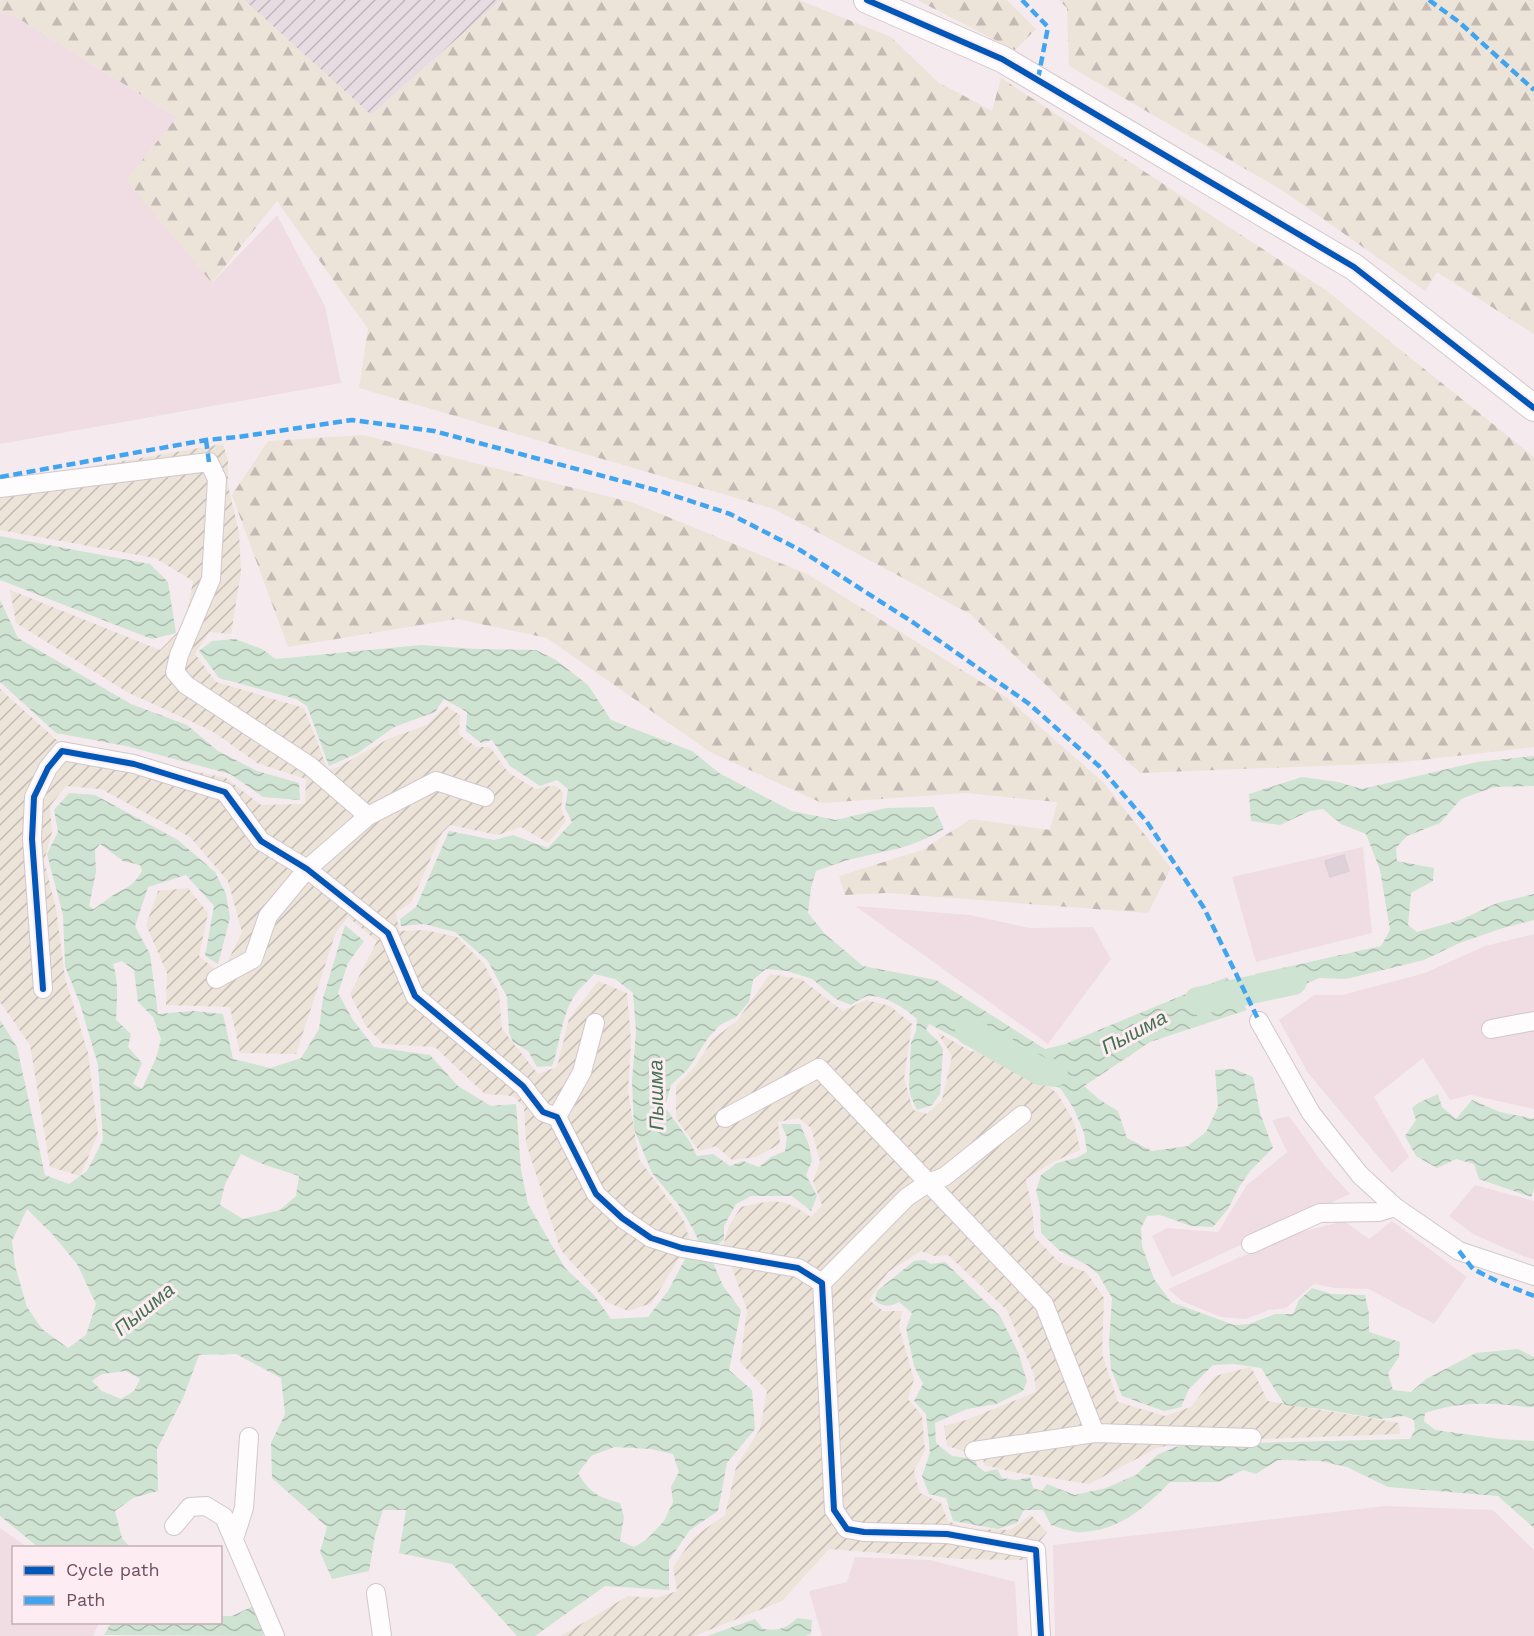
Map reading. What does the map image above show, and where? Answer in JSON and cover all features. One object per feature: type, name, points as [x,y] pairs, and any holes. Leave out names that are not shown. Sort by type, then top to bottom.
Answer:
[{"type":"street","points":[[867,0],[1002,59],[1354,267],[1534,408]]},
{"type":"street","points":[[0,488],[209,462],[217,478],[211,579],[178,655],[175,672],[186,685],[310,766],[368,816]]},
{"type":"street","points":[[43,989],[32,839],[34,797],[48,768],[62,752],[134,764],[225,792],[261,841],[307,868],[388,933],[415,996],[523,1086],[550,1115],[596,1194],[622,1218],[651,1238],[682,1248],[798,1268],[822,1282]]},
{"type":"street","points":[[216,979],[253,959],[268,916],[307,868],[368,816],[436,781],[485,797]]},
{"type":"street","points":[[1258,1021],[1311,1113],[1360,1175],[1395,1207],[1459,1251],[1534,1276]]},
{"type":"street","points":[[1491,1029],[1534,1021]]},
{"type":"street","points":[[550,1115],[582,1072],[595,1023]]},
{"type":"street","points":[[725,1118],[819,1068],[1044,1304],[1095,1434]]},
{"type":"street","points":[[1022,1115],[944,1177],[928,1183],[907,1197],[822,1282],[834,1510],[847,1529],[864,1532],[947,1534],[1036,1550],[1041,1636]]},
{"type":"street","points":[[1251,1244],[1320,1213],[1379,1212],[1395,1207]]},
{"type":"street","points":[[974,1451],[1095,1434],[1252,1438]]},
{"type":"street","points":[[234,1539],[244,1508],[249,1437]]},
{"type":"street","points":[[174,1526],[190,1507],[206,1506],[224,1517],[275,1636]]},
{"type":"street","points":[[376,1593],[382,1636]]},
{"type":"shaded area","points":[[244,0],[501,0],[371,115]]},
{"type":"shaded area","points":[[0,12],[16,17],[177,117],[212,283],[277,215],[325,306],[341,383],[0,444]]},
{"type":"shaded area","points":[[1363,847],[1372,933],[1256,962],[1232,877]]},
{"type":"shaded area","points":[[855,906],[970,915],[1029,928],[1093,927],[1111,959],[1048,1044]]},
{"type":"shaded area","points":[[1534,934],[1534,1013],[1485,1022],[1487,1037],[1534,1027],[1534,1109],[1471,1095],[1450,1100],[1423,1058],[1374,1097],[1409,1157],[1392,1173],[1308,1073],[1279,1020],[1314,995],[1342,995],[1425,973],[1485,946]]},
{"type":"shaded area","points":[[1289,1116],[1324,1165],[1350,1194],[1172,1277],[1152,1236],[1167,1228],[1218,1232],[1247,1185],[1287,1152],[1272,1120]]},
{"type":"shaded area","points":[[1475,1185],[1534,1201],[1534,1259],[1473,1234],[1449,1216]]},
{"type":"shaded area","points":[[1344,1221],[1369,1239],[1392,1221],[1467,1277],[1434,1324],[1369,1289],[1335,1288],[1314,1284],[1286,1308],[1269,1310],[1246,1319],[1221,1317],[1182,1301],[1168,1289],[1290,1235]]},
{"type":"shaded area","points":[[1385,1506],[1493,1510],[1534,1550],[1534,1636],[1055,1636],[1053,1545]]},
{"type":"shaded area","points":[[0,1528],[26,1546],[12,1546],[12,1624],[99,1624],[93,1636],[0,1636]]},
{"type":"shaded area","points":[[855,1557],[930,1560],[1015,1582],[1018,1636],[822,1636],[809,1591],[847,1582]]},
{"type":"green space","points":[[0,0],[244,0],[371,115],[501,0],[799,0],[891,37],[938,82],[992,111],[1001,78],[1327,291],[1534,457],[1534,747],[1395,763],[1140,773],[970,614],[774,509],[359,388],[368,329],[277,201],[212,283],[126,180],[177,117],[16,17],[0,12]]},
{"type":"green space","points":[[917,0],[1007,0],[1036,29],[1015,50]]},
{"type":"green space","points":[[1059,0],[1534,0],[1534,334],[1437,272],[1425,291],[1285,192],[1069,66],[1067,8]]},
{"type":"green space","points":[[363,435],[634,503],[807,574],[1007,698],[1103,782],[1171,868],[1148,913],[886,893],[845,895],[839,876],[922,850],[971,819],[1050,830],[1057,802],[966,793],[822,803],[710,752],[547,638],[457,619],[288,647],[232,495],[268,441]]},
{"type":"green space","points":[[223,444],[228,461],[228,486],[239,532],[241,572],[231,634],[209,632],[195,654],[216,682],[304,708],[328,770],[338,767],[388,739],[427,725],[446,706],[460,715],[459,735],[477,747],[490,747],[508,772],[535,789],[555,785],[563,792],[561,808],[566,821],[548,843],[521,827],[498,835],[450,825],[442,833],[411,903],[396,912],[399,931],[425,930],[457,937],[484,964],[499,993],[502,1029],[538,1074],[557,1067],[569,1019],[598,981],[627,993],[631,1041],[628,1091],[639,1159],[684,1221],[690,1241],[723,1246],[729,1226],[741,1207],[777,1201],[801,1210],[811,1217],[822,1205],[813,1181],[820,1161],[811,1128],[799,1118],[778,1122],[780,1144],[756,1157],[732,1160],[716,1146],[699,1151],[676,1118],[676,1086],[694,1068],[713,1039],[737,1021],[770,974],[801,979],[843,1011],[866,1000],[890,1006],[912,1024],[904,1078],[913,1110],[927,1114],[942,1100],[952,1056],[937,1032],[970,1051],[1006,1056],[1057,1093],[1074,1122],[1080,1150],[1051,1163],[1026,1179],[1033,1215],[1034,1236],[1059,1262],[1086,1272],[1104,1298],[1102,1354],[1118,1402],[1165,1416],[1191,1407],[1215,1376],[1251,1367],[1268,1401],[1399,1423],[1400,1434],[1183,1442],[1157,1448],[1089,1484],[984,1465],[983,1457],[947,1446],[944,1426],[966,1420],[1036,1392],[1034,1375],[1007,1310],[948,1255],[934,1256],[921,1251],[888,1272],[869,1300],[883,1311],[902,1311],[899,1327],[914,1379],[908,1399],[922,1416],[925,1450],[914,1471],[920,1493],[941,1503],[948,1521],[968,1529],[1010,1530],[1031,1515],[1047,1532],[1025,1560],[960,1559],[829,1549],[782,1601],[694,1636],[561,1636],[628,1596],[657,1598],[677,1591],[673,1567],[694,1537],[725,1515],[736,1467],[760,1429],[767,1391],[740,1362],[747,1310],[730,1262],[679,1258],[652,1303],[628,1311],[607,1302],[560,1249],[526,1143],[524,1107],[513,1096],[485,1094],[435,1047],[383,1044],[366,1026],[350,994],[377,941],[348,917],[336,932],[296,1054],[240,1053],[230,1007],[166,1005],[167,973],[146,925],[158,891],[188,888],[208,913],[199,956],[215,969],[228,961],[242,932],[228,881],[190,837],[101,789],[66,786],[50,806],[52,832],[44,861],[56,908],[65,978],[88,1053],[98,1134],[80,1176],[50,1167],[30,1045],[0,1002],[0,689],[59,742],[226,778],[261,805],[305,804],[306,779],[257,763],[212,731],[127,692],[16,623],[10,590],[160,650],[185,625],[193,581],[155,558],[0,530],[0,482]]},
{"type":"water","points":[[0,536],[150,564],[168,582],[176,633],[152,639],[0,580]]},
{"type":"water","points":[[0,600],[18,638],[131,704],[187,725],[218,751],[257,771],[299,783],[300,800],[263,797],[230,774],[126,746],[56,733],[0,682]]},
{"type":"water","points":[[235,639],[262,649],[276,659],[421,645],[536,650],[556,660],[588,685],[611,720],[692,751],[719,773],[792,811],[836,820],[886,808],[934,807],[944,829],[932,836],[910,845],[848,860],[816,871],[808,913],[825,934],[863,966],[936,980],[1045,1049],[1065,1044],[1227,977],[1247,1010],[1150,1042],[1084,1086],[1100,1100],[1118,1111],[1127,1138],[1152,1151],[1188,1146],[1206,1132],[1218,1107],[1215,1070],[1234,1069],[1253,1077],[1260,1113],[1273,1148],[1251,1170],[1228,1209],[1213,1227],[1191,1226],[1160,1215],[1147,1216],[1141,1228],[1142,1246],[1154,1279],[1171,1302],[1234,1325],[1249,1324],[1275,1314],[1293,1314],[1299,1300],[1312,1288],[1332,1294],[1365,1295],[1369,1314],[1369,1332],[1400,1342],[1399,1357],[1388,1373],[1393,1390],[1411,1392],[1426,1379],[1476,1353],[1518,1349],[1534,1357],[1534,1407],[1496,1404],[1460,1405],[1425,1413],[1424,1421],[1435,1430],[1534,1441],[1534,1528],[1498,1496],[1388,1487],[1347,1467],[1320,1461],[1278,1460],[1256,1474],[1243,1470],[1219,1482],[1170,1482],[1131,1516],[1109,1527],[1096,1530],[1075,1532],[1051,1525],[1043,1510],[1024,1510],[1017,1523],[998,1529],[953,1521],[946,1498],[929,1494],[922,1476],[930,1453],[926,1414],[914,1401],[923,1384],[914,1366],[906,1328],[912,1313],[899,1302],[887,1306],[875,1301],[877,1291],[914,1261],[925,1260],[931,1264],[945,1262],[1000,1316],[1018,1352],[1027,1381],[1023,1391],[996,1404],[967,1409],[935,1423],[936,1443],[952,1456],[975,1459],[977,1466],[985,1472],[997,1469],[1002,1478],[1017,1480],[1030,1477],[1033,1488],[1042,1491],[1047,1484],[1075,1495],[1106,1488],[1136,1475],[1157,1455],[1175,1447],[1233,1438],[1254,1443],[1410,1439],[1415,1430],[1414,1420],[1404,1416],[1380,1419],[1285,1405],[1261,1368],[1234,1364],[1213,1365],[1189,1389],[1181,1407],[1164,1411],[1122,1396],[1111,1369],[1109,1344],[1112,1298],[1098,1274],[1087,1265],[1060,1251],[1041,1233],[1040,1206],[1036,1191],[1041,1175],[1057,1163],[1076,1158],[1087,1152],[1084,1133],[1074,1109],[1061,1089],[1045,1080],[1005,1048],[971,1046],[929,1024],[926,1030],[943,1049],[940,1094],[932,1105],[917,1110],[909,1086],[911,1043],[916,1031],[917,1019],[888,1000],[874,996],[862,998],[851,1005],[836,999],[812,979],[787,971],[766,969],[753,980],[749,1002],[736,1017],[720,1025],[708,1038],[688,1069],[671,1085],[665,1107],[697,1156],[713,1154],[730,1166],[743,1161],[759,1167],[771,1157],[785,1151],[787,1137],[781,1124],[800,1124],[809,1145],[812,1161],[806,1175],[817,1196],[811,1211],[792,1196],[751,1196],[736,1204],[724,1226],[724,1239],[714,1248],[700,1244],[678,1204],[652,1173],[634,1129],[632,1081],[636,1031],[633,993],[615,979],[594,974],[572,1000],[564,1018],[552,1066],[537,1067],[528,1051],[513,1042],[509,1033],[507,997],[488,961],[455,932],[424,924],[401,926],[400,919],[416,907],[449,831],[494,840],[513,835],[548,848],[572,822],[565,808],[568,789],[557,780],[540,786],[510,766],[492,740],[481,743],[466,731],[467,712],[444,699],[435,712],[394,727],[358,753],[329,766],[307,706],[296,699],[219,678],[199,651],[212,641]]},
{"type":"water","points":[[1534,756],[1534,786],[1494,787],[1461,799],[1440,823],[1407,836],[1396,848],[1397,861],[1434,868],[1433,881],[1411,893],[1408,925],[1417,932],[1460,920],[1497,903],[1534,894],[1534,920],[1457,944],[1424,960],[1346,979],[1319,978],[1293,990],[1258,999],[1255,974],[1381,946],[1390,930],[1380,870],[1366,834],[1341,824],[1323,809],[1310,811],[1280,825],[1251,821],[1249,794],[1302,777],[1338,782],[1362,789],[1477,762]]},
{"type":"water","points":[[69,793],[95,795],[178,840],[215,872],[226,894],[230,918],[218,964],[205,956],[214,906],[186,875],[148,887],[135,926],[150,954],[158,1014],[193,1011],[223,1014],[233,1059],[270,1068],[301,1058],[319,1029],[323,998],[345,925],[364,941],[348,963],[338,993],[353,1020],[374,1047],[430,1055],[458,1086],[491,1106],[516,1104],[521,1170],[528,1204],[565,1268],[594,1295],[611,1319],[648,1317],[668,1291],[685,1259],[711,1258],[723,1286],[741,1310],[729,1370],[752,1390],[755,1429],[727,1463],[718,1511],[690,1530],[669,1560],[669,1590],[605,1586],[535,1636],[517,1636],[452,1564],[399,1553],[406,1510],[383,1510],[375,1536],[369,1571],[332,1579],[320,1552],[327,1527],[272,1478],[271,1443],[285,1414],[281,1378],[236,1354],[199,1355],[183,1398],[157,1449],[158,1491],[133,1498],[115,1511],[122,1538],[129,1546],[37,1546],[0,1516],[0,1020],[17,1047],[45,1175],[69,1184],[87,1171],[103,1140],[98,1065],[80,1004],[65,966],[63,915],[47,854],[58,832],[54,810]],"holes":[[[100,844],[123,861],[140,865],[142,871],[130,885],[94,909],[89,906],[96,872],[95,850]],[[122,961],[134,970],[138,1002],[153,1017],[161,1039],[156,1058],[142,1089],[133,1084],[142,1063],[128,1047],[131,1034],[116,1020],[117,992],[113,964]],[[241,1154],[299,1176],[296,1196],[280,1210],[243,1219],[220,1205],[225,1184]],[[27,1209],[77,1264],[96,1304],[86,1335],[68,1348],[42,1329],[27,1307],[15,1266],[12,1241]],[[126,1371],[140,1379],[134,1391],[121,1399],[102,1391],[92,1381],[102,1374]],[[614,1447],[651,1449],[673,1454],[679,1472],[671,1487],[673,1502],[664,1521],[646,1540],[634,1547],[620,1541],[624,1517],[620,1503],[595,1493],[578,1473],[591,1456]]]},
{"type":"water","points":[[1438,1094],[1442,1107],[1456,1119],[1472,1100],[1500,1112],[1534,1119],[1534,1189],[1531,1197],[1479,1179],[1474,1164],[1456,1159],[1437,1168],[1416,1156],[1405,1136],[1416,1120],[1412,1108]]},
{"type":"water","points":[[260,1603],[263,1636],[104,1635],[110,1624],[222,1624],[222,1616],[232,1616]]},
{"type":"water","points":[[797,1618],[812,1620],[811,1634],[805,1636],[707,1636],[755,1619],[763,1629],[773,1630],[789,1625]]},
{"type":"building","points":[[1344,855],[1349,871],[1330,877],[1325,861]]},
{"type":"waterway","name":"Пышма","points":[[1198,1001],[1293,981]]},
{"type":"waterway","name":"Пышма","points":[[969,1031],[1040,1071],[1054,1073]]},
{"type":"marked path","points":[[1022,0],[1048,27],[1038,79]]},
{"type":"marked path","points":[[1429,0],[1459,22],[1534,90]]},
{"type":"marked path","points":[[0,477],[206,440],[352,420],[434,431],[663,492],[730,514],[800,550],[914,623],[1028,703],[1099,766],[1147,822],[1204,908],[1259,1021]]},
{"type":"marked path","points":[[206,440],[209,462]]},
{"type":"marked path","points":[[1459,1251],[1473,1269],[1534,1296]]},
{"type":"cycle path","points":[[867,0],[1002,59],[1354,267],[1534,408]]},
{"type":"cycle path","points":[[43,989],[32,839],[34,797],[48,768],[62,751],[134,764],[225,792],[261,841],[307,869],[388,933],[415,996],[523,1086],[543,1112],[557,1117],[596,1194],[622,1218],[651,1238],[682,1248],[798,1268],[822,1283],[834,1510],[847,1529],[864,1532],[947,1534],[1036,1550],[1041,1636]]}]
